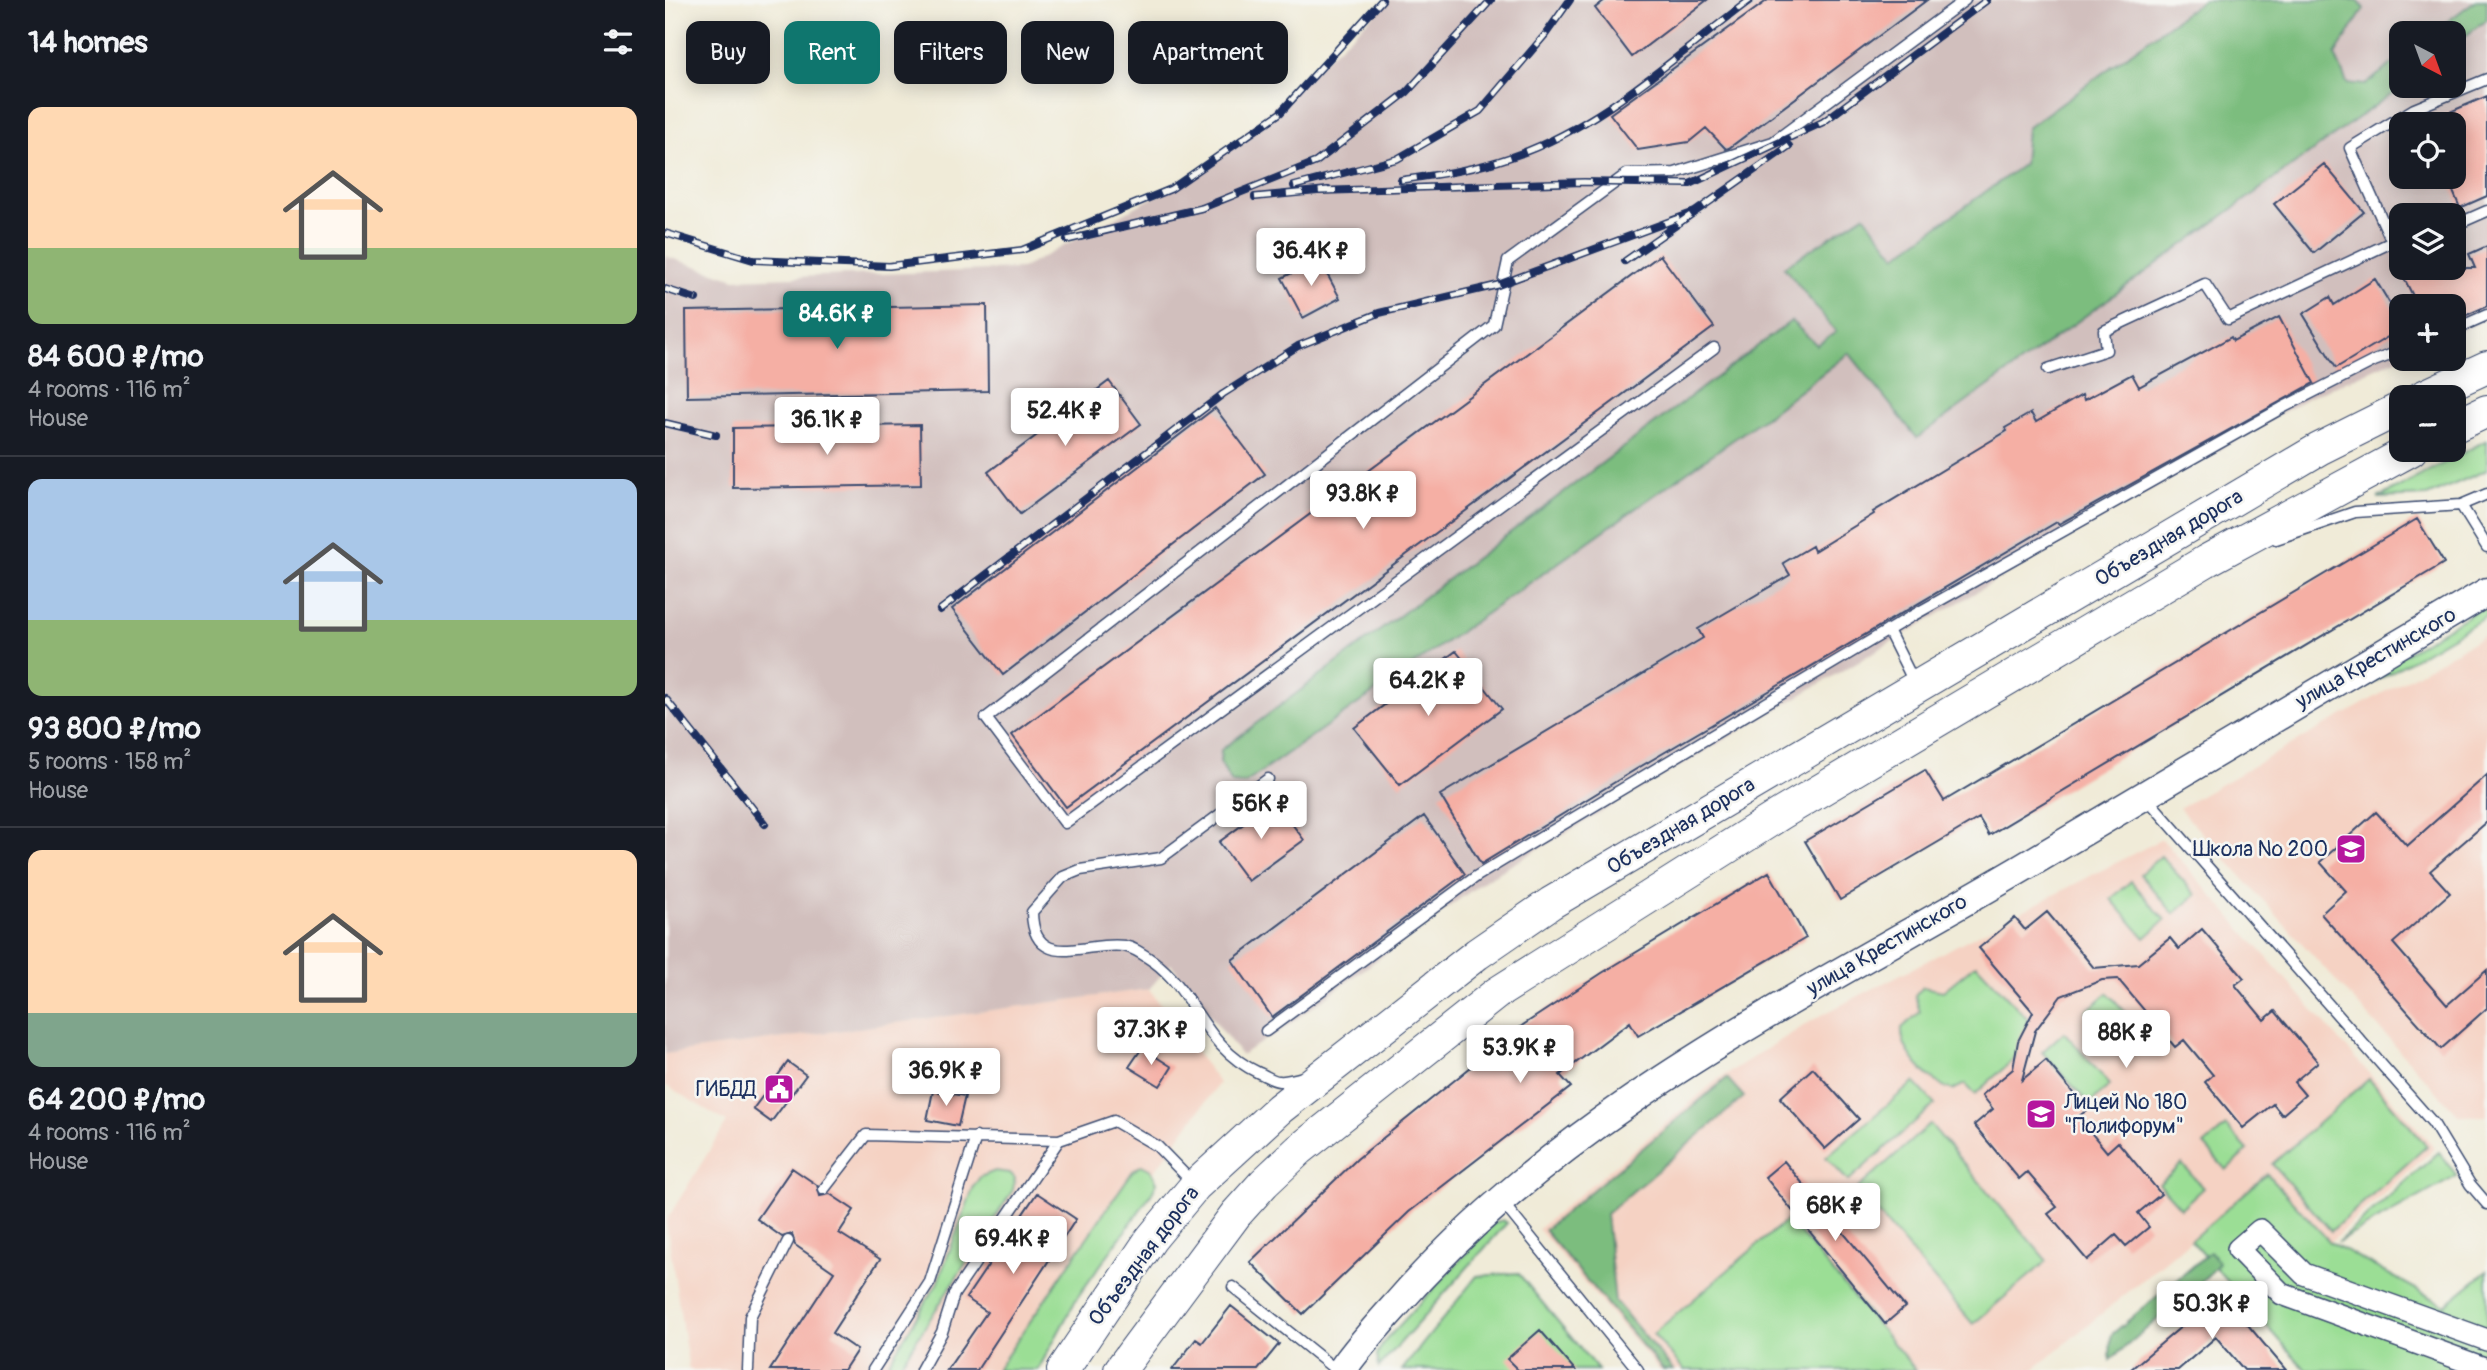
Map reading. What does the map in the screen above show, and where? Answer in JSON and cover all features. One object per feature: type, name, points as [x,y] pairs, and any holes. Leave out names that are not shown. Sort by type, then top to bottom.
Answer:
[{"type":"main road","points":[[2448,385],[2487,367]]},
{"type":"main road","points":[[2466,421],[2487,411]]},
{"type":"main road","name":"Объездная дорога","points":[[1063,1370],[1151,1239],[1195,1186],[1279,1109],[1477,954],[1552,902],[1916,686],[2319,449],[2389,414]]},
{"type":"main road","name":"Объездная дорога","points":[[1119,1370],[1236,1214],[1264,1183],[1299,1150],[1497,993],[1782,813],[2206,561],[2389,462]]},
{"type":"street","name":"улица Крестинского","points":[[1342,1370],[1419,1278],[1500,1199],[1558,1153],[1812,986],[2024,867],[2487,592]]},
{"type":"street","points":[[2487,1340],[2304,1274],[2260,1230],[2238,1249],[2282,1294],[2487,1369]]},
{"type":"lane","points":[[1714,348],[1065,823],[986,718],[1494,324],[1509,261],[1626,174],[1675,173],[1773,142],[1965,0]]},
{"type":"lane","points":[[2389,230],[2350,148],[2414,109],[2487,79]]},
{"type":"lane","points":[[2466,220],[2487,211]]},
{"type":"lane","points":[[2048,369],[2106,350],[2104,331],[2205,284],[2228,319],[2389,248]]},
{"type":"lane","points":[[2466,324],[2487,315]]},
{"type":"lane","points":[[1266,1031],[1477,876],[1888,630],[2282,408],[2389,355]]},
{"type":"lane","points":[[2206,561],[2355,512],[2461,505],[2487,494]]},
{"type":"lane","points":[[2461,505],[2487,547]]},
{"type":"lane","points":[[1888,630],[1916,686]]},
{"type":"lane","points":[[1268,779],[1161,858],[1080,870],[1062,877],[1031,912],[1032,928],[1041,942],[1059,951],[1123,946],[1142,953],[1166,970],[1216,1043],[1244,1066],[1279,1082],[1325,1073]]},
{"type":"lane","points":[[2143,794],[2434,1123],[2470,1184],[2487,1204]]},
{"type":"lane","points":[[824,1189],[866,1135],[1059,1140],[1114,1121],[1157,1146],[1195,1186]]},
{"type":"lane","points":[[873,1370],[930,1282],[976,1137]]},
{"type":"lane","points":[[921,1370],[942,1332],[954,1294],[1059,1140]]},
{"type":"lane","points":[[1500,1199],[1639,1370]]},
{"type":"lane","points":[[748,1370],[750,1317],[788,1241]]},
{"type":"lane","points":[[1233,1287],[1336,1370]]},
{"type":"shaded area","points":[[1385,0],[2487,0],[2487,319],[2466,329],[2466,294],[2389,294],[2389,362],[2309,397],[1487,879],[1280,1031],[1241,1055],[1171,964],[1149,989],[665,1054],[665,256],[735,279],[1021,269],[1209,167],[1380,9]]},
{"type":"shaded area","name":"Школа № 200","points":[[2487,634],[2487,1116],[2479,1116],[2458,1115],[2179,808]]},
{"type":"shaded area","name":"Лицей № 180 \"Полифорум\"","points":[[2162,839],[2435,1148],[2330,1242],[2267,1174],[2234,1205],[2033,1370],[1659,1370],[1538,1229],[1717,1080],[1818,1017]]},
{"type":"shaded area","points":[[1149,989],[1219,1083],[1009,1370],[689,1370],[666,1221],[727,1122],[665,1085],[665,1054]]},
{"type":"green space","points":[[2203,0],[2358,0],[2364,9],[2335,55],[2347,83],[2365,85],[2389,66],[2389,95],[1917,438],[1849,353],[1771,413],[1244,784],[1232,783],[1220,762],[1221,750],[1791,321],[1817,345],[1836,332],[1784,267],[1864,215],[1896,256],[2024,164],[2027,128]]},
{"type":"green space","points":[[2476,0],[2487,0],[2487,19],[2466,36],[2466,21],[2448,21]]},
{"type":"green space","points":[[2487,440],[2487,470],[2427,496],[2378,498],[2446,462],[2466,462],[2466,451]]},
{"type":"green space","points":[[2487,604],[2487,616],[2347,698],[2345,690]]},
{"type":"green space","points":[[2161,856],[2196,895],[2174,914],[2140,874]]},
{"type":"green space","points":[[2131,881],[2165,920],[2145,938],[2111,899]]},
{"type":"green space","points":[[1976,964],[2029,1020],[2013,1060],[1975,1094],[1965,1084],[1953,1090],[1944,1087],[1927,1074],[1911,1057],[1902,1028],[1920,1012],[1915,996],[1923,987],[1943,991]]},
{"type":"green space","points":[[2108,993],[2148,1037],[2126,1056],[2086,1011]]},
{"type":"green space","points":[[2064,1032],[2110,1085],[2089,1104],[2042,1052]]},
{"type":"green space","points":[[1727,1078],[1744,1097],[1606,1214],[1615,1301],[1673,1370],[1663,1370],[1544,1230]]},
{"type":"green space","points":[[2369,1079],[2427,1146],[2331,1231],[2272,1164]]},
{"type":"green space","points":[[1914,1082],[1935,1104],[1848,1181],[1826,1157]]},
{"type":"green space","points":[[1930,1124],[2047,1261],[1973,1324],[1857,1189]]},
{"type":"green space","points":[[2226,1126],[2248,1150],[2226,1170],[2204,1145]]},
{"type":"green space","points":[[2439,1152],[2457,1176],[2338,1242]]},
{"type":"green space","points":[[2182,1164],[2203,1188],[2181,1208],[2159,1184]]},
{"type":"green space","points":[[1142,1165],[1151,1170],[1157,1182],[1152,1193],[1077,1298],[1038,1370],[997,1370],[1133,1171]]},
{"type":"green space","points":[[995,1171],[1010,1173],[1015,1178],[1013,1190],[897,1370],[884,1370],[937,1284],[974,1186],[980,1177]]},
{"type":"green space","points":[[2267,1174],[2330,1242],[2445,1305],[2487,1271],[2487,1370],[2306,1370],[2191,1240]]},
{"type":"green space","points":[[1788,1219],[1916,1370],[1684,1370],[1653,1334]]},
{"type":"green space","points":[[1503,1220],[1507,1223],[1379,1367],[1377,1354],[1384,1342],[1494,1223]]},
{"type":"green space","points":[[2210,1252],[2219,1263],[2208,1276],[2110,1360],[2111,1335]]},
{"type":"green space","points":[[1518,1273],[1598,1370],[1402,1370],[1477,1276]]},
{"type":"building","points":[[1605,0],[1707,0],[1632,57],[1595,8]]},
{"type":"building","points":[[1768,0],[1927,0],[1729,148],[1726,149],[1706,128],[1689,142],[1638,150],[1610,114]]},
{"type":"building","points":[[2487,96],[2487,196],[2466,205],[2466,203],[2458,203],[2452,189],[2466,189],[2466,112],[2450,112]]},
{"type":"building","points":[[2324,164],[2364,212],[2314,253],[2274,204]]},
{"type":"building","points":[[2487,246],[2487,306],[2466,315],[2466,294],[2412,294],[2405,280],[2466,280],[2466,268],[2475,268],[2469,254]]},
{"type":"building","points":[[1660,255],[1714,327],[1066,807],[1012,735]]},
{"type":"building","points":[[1319,259],[1340,298],[1303,318],[1282,278]]},
{"type":"building","points":[[2375,279],[2389,302],[2389,336],[2336,368],[2303,314],[2330,297],[2334,305]]},
{"type":"building","points":[[987,305],[988,391],[687,397],[686,311]]},
{"type":"building","points":[[2279,317],[2314,383],[2059,524],[2057,522],[1638,768],[1481,864],[1440,795],[1703,638],[1698,629],[1790,575],[1783,563],[1812,546],[1814,551],[2007,431],[2005,428],[2031,413],[2036,422],[2082,395],[2084,400],[2132,374],[2139,387],[2231,337],[2233,341]]},
{"type":"building","points":[[1109,381],[1141,424],[1020,514],[988,472]]},
{"type":"building","points":[[1215,408],[1265,474],[1003,675],[952,609]]},
{"type":"building","points":[[920,425],[921,485],[733,488],[733,428]]},
{"type":"building","points":[[2417,519],[2444,563],[1989,835],[1979,818],[1840,900],[1805,841],[1925,770],[1944,801]]},
{"type":"building","points":[[1456,651],[1502,709],[1400,785],[1354,728]]},
{"type":"building","points":[[2487,775],[2487,822],[2430,871],[2450,893],[2393,943],[2447,1005],[2487,970],[2487,1008],[2441,1049],[2321,914],[2346,891],[2320,862],[2376,812],[2407,846]]},
{"type":"building","points":[[1275,801],[1304,840],[1248,881],[1219,842]]},
{"type":"building","points":[[1424,816],[1465,874],[1272,1017],[1232,960]]},
{"type":"building","points":[[1769,872],[1806,938],[1638,1036],[1630,1022],[1560,1075],[1571,1087],[1409,1212],[1303,1314],[1250,1262],[1357,1159],[1523,1025],[1602,973]]},
{"type":"building","points":[[2047,912],[2094,968],[2138,964],[2170,938],[2179,949],[2202,929],[2244,978],[2235,985],[2264,1020],[2275,1011],[2318,1062],[2294,1082],[2305,1095],[2282,1115],[2273,1104],[2243,1128],[2205,1082],[2213,1075],[2184,1040],[2175,1047],[2118,979],[2102,980],[2061,996],[2035,1031],[2022,1080],[2046,1060],[2087,1110],[2078,1117],[2107,1152],[2118,1142],[2161,1194],[2138,1213],[2149,1227],[2126,1246],[2116,1235],[2087,1260],[2048,1214],[2057,1207],[2027,1172],[2019,1179],[1974,1125],[1993,1109],[1982,1095],[2013,1069],[2018,1041],[2033,1012],[1979,948],[2015,918],[2025,930]]},
{"type":"building","points":[[1142,1048],[1172,1067],[1160,1086],[1129,1067]]},
{"type":"building","points":[[788,1062],[806,1075],[771,1122],[753,1109]]},
{"type":"building","points":[[1813,1068],[1859,1119],[1825,1149],[1780,1098]]},
{"type":"building","points":[[933,1091],[965,1096],[958,1126],[927,1120]]},
{"type":"building","points":[[1784,1161],[1905,1307],[1885,1324],[1765,1177]]},
{"type":"building","points":[[792,1168],[817,1185],[820,1196],[830,1194],[854,1210],[839,1233],[880,1259],[832,1333],[857,1350],[844,1370],[770,1370],[834,1272],[795,1245],[792,1234],[782,1237],[757,1219]]},
{"type":"building","points":[[1037,1193],[1076,1219],[977,1370],[947,1370],[987,1312],[966,1298]]},
{"type":"building","points":[[2221,1293],[2286,1370],[2244,1370],[2216,1337],[2178,1370],[2130,1370]]},
{"type":"building","points":[[1231,1306],[1279,1344],[1258,1370],[1172,1370],[1196,1339],[1202,1343]]},
{"type":"building","points":[[1540,1330],[1575,1370],[1518,1370],[1507,1359]]},
{"type":"railway","points":[[665,233],[753,260],[889,266],[1022,250],[1171,189],[1280,113],[1382,0]]},
{"type":"railway","points":[[1067,240],[1202,208],[1316,162],[1407,92],[1491,0]]},
{"type":"railway","points":[[1294,186],[1397,159],[1480,111],[1545,35],[1570,0]]},
{"type":"railway","points":[[1401,180],[1498,161],[1544,144],[1576,128],[1636,88],[1750,0]]},
{"type":"railway","points":[[1320,191],[1584,182],[1690,184],[1823,122],[1987,0]]},
{"type":"railway","points":[[1625,261],[1789,146]]},
{"type":"railway","points":[[1255,197],[1328,190]]},
{"type":"railway","points":[[940,610],[1223,394],[1298,346],[1379,313],[1498,285],[1692,213]]},
{"type":"railway","points":[[665,289],[696,299]]},
{"type":"railway","points":[[665,423],[716,435]]},
{"type":"railway","points":[[665,698],[765,824]]},
{"type":"place","name":"Школа № 200","points":[[2351,849]]},
{"type":"place","name":"ГИБДД","points":[[779,1089]]},
{"type":"place","name":"Лицей № 180 \"Полифорум\"","points":[[2041,1114]]}]
